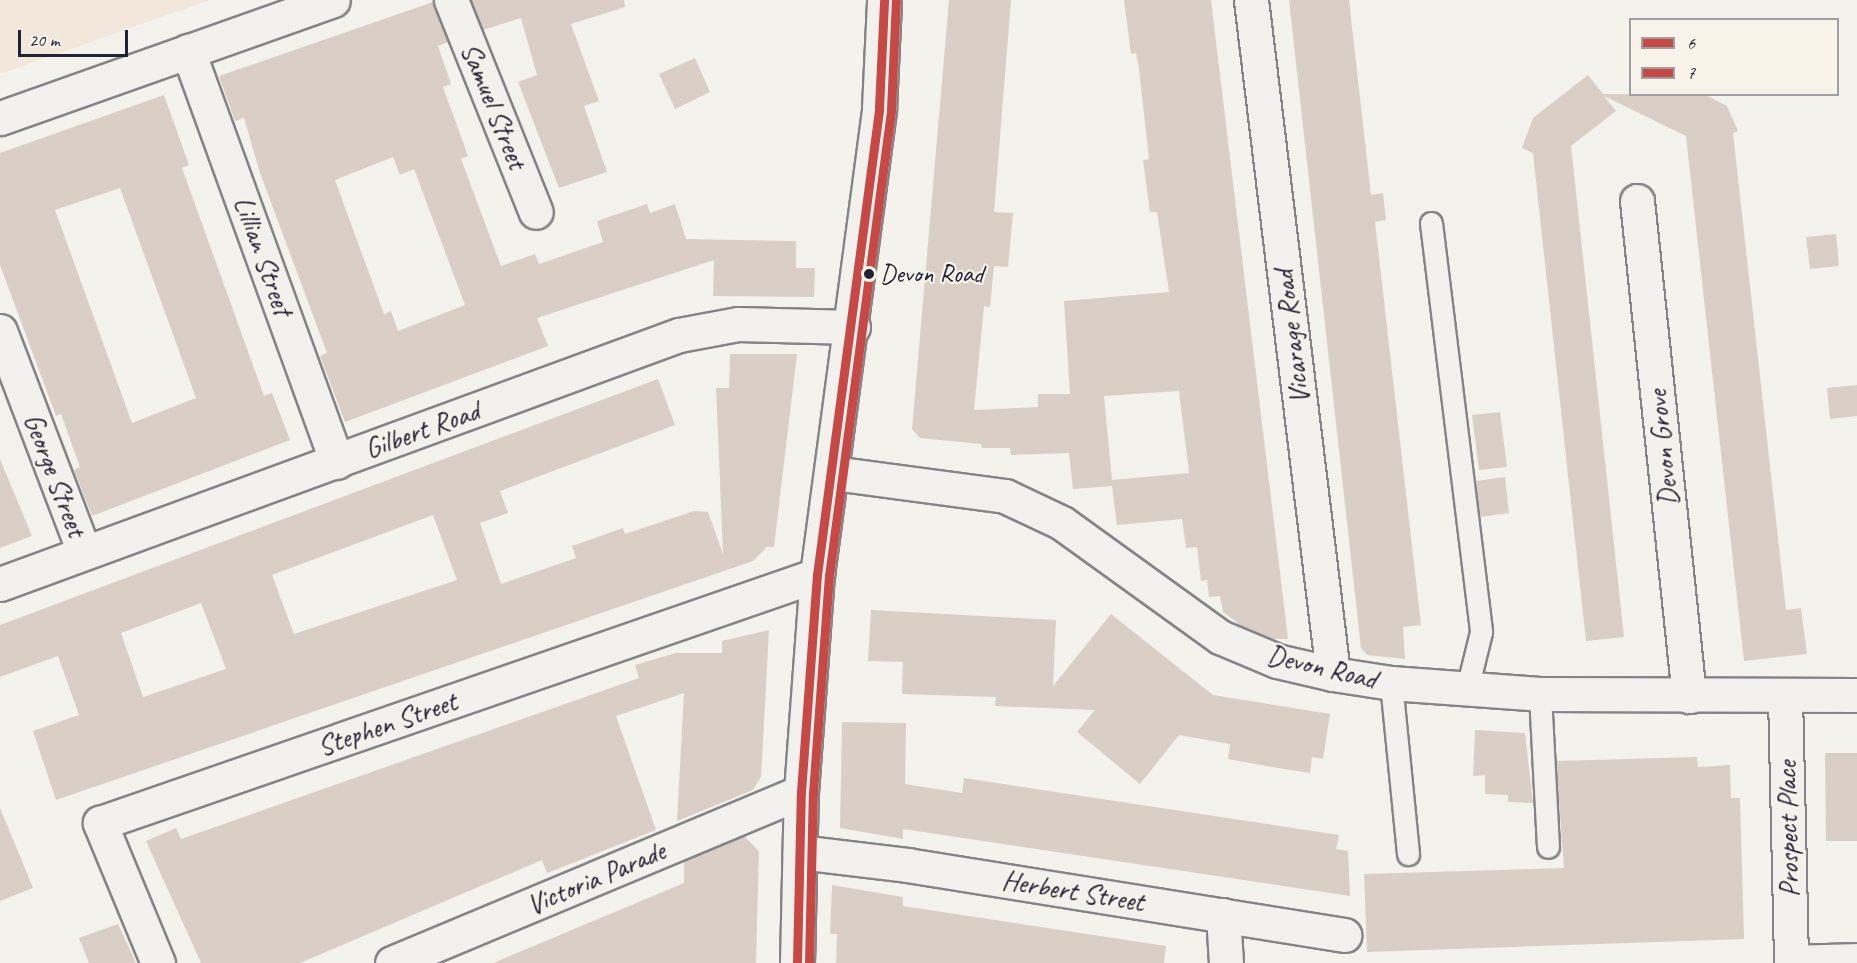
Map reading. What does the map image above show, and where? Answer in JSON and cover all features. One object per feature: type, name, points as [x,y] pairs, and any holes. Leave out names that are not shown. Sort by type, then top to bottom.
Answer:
[{"type":"street","points":[[0,117],[333,0]]},
{"type":"street","name":"Samuel Street","points":[[451,0],[536,212]]},
{"type":"street","points":[[797,963],[801,792],[817,575],[853,327],[879,108],[884,0]]},
{"type":"street","name":"Vicarage Road","points":[[1251,0],[1333,674]]},
{"type":"street","name":"Lillian Street","points":[[188,51],[337,462]]},
{"type":"street","name":"Devon Grove","points":[[1637,201],[1689,696]]},
{"type":"street","name":"Gilbert Road","points":[[0,584],[679,335],[738,324],[853,327]]},
{"type":"street","name":"George Street","points":[[0,331],[84,552]]},
{"type":"street","name":"Devon Road","points":[[833,473],[1005,496],[1062,523],[1220,638],[1277,661],[1333,674],[1391,683],[1540,694],[1857,695]]},
{"type":"street","name":"Stephen Street","points":[[158,963],[100,823],[817,575]]},
{"type":"street","name":"Prospect Place","points":[[1785,695],[1791,959]]},
{"type":"street","name":"Victoria Parade","points":[[392,963],[801,792]]},
{"type":"street","name":"Herbert Street","points":[[800,852],[1344,935]]},
{"type":"street","points":[[1223,915],[1226,963]]},
{"type":"lane","points":[[1431,224],[1481,632],[1467,690]]},
{"type":"lane","points":[[1391,683],[1408,854]]},
{"type":"lane","points":[[1540,694],[1548,847]]},
{"type":"lane","points":[[1791,959],[1857,954]]},
{"type":"shaded area","points":[[0,0],[210,0],[0,74]]},
{"type":"building","points":[[471,0],[624,0],[625,7],[571,24],[599,101],[584,106],[607,172],[559,188],[518,82],[537,75],[521,18],[483,30]]},
{"type":"building","points":[[949,0],[1011,0],[994,212],[1013,213],[1008,267],[994,266],[990,307],[984,306],[974,410],[1038,407],[1038,394],[1070,394],[1064,301],[1169,292],[1157,212],[1150,212],[1143,160],[1149,159],[1139,69],[1136,53],[1131,54],[1124,0],[1211,0],[1288,639],[1273,639],[1243,627],[1223,612],[1220,596],[1209,597],[1207,580],[1201,581],[1197,547],[1186,548],[1182,519],[1117,525],[1112,486],[1073,489],[1069,453],[1011,455],[1010,448],[982,448],[981,444],[920,438],[912,429]],"holes":[[[1179,391],[1189,473],[1112,480],[1104,396]]]},
{"type":"building","points":[[1289,0],[1349,0],[1371,195],[1383,193],[1386,220],[1375,222],[1421,625],[1403,627],[1405,659],[1367,655],[1361,648]]},
{"type":"building","points":[[433,2],[448,42],[438,46],[451,84],[443,87],[468,156],[461,159],[501,266],[535,254],[539,264],[603,242],[597,221],[647,204],[650,213],[675,204],[686,239],[796,241],[796,268],[815,268],[814,297],[713,296],[714,260],[537,318],[548,346],[345,422],[320,356],[327,353],[260,173],[244,118],[235,121],[219,76]],"holes":[[[393,157],[400,175],[414,169],[465,305],[398,331],[391,311],[384,314],[335,180]]]},
{"type":"building","points":[[695,58],[710,92],[675,109],[659,74]]},
{"type":"building","points":[[1588,75],[1603,94],[1708,96],[1727,106],[1738,131],[1733,133],[1786,610],[1801,608],[1807,654],[1744,661],[1686,136],[1604,96],[1616,111],[1571,146],[1624,637],[1586,641],[1533,153],[1522,148],[1533,118]]},
{"type":"building","points":[[164,95],[189,165],[182,168],[264,396],[272,393],[290,440],[92,516],[74,470],[80,467],[61,414],[56,416],[0,265],[0,153]],"holes":[[[120,188],[196,398],[132,423],[55,210]]]},
{"type":"building","points":[[1836,234],[1839,266],[1810,269],[1806,237]]},
{"type":"building","points":[[730,354],[797,354],[774,547],[767,547],[753,561],[56,800],[33,731],[79,715],[58,656],[0,677],[0,625],[658,379],[675,425],[500,491],[508,513],[480,523],[501,584],[576,558],[572,546],[623,528],[625,534],[694,511],[708,512],[723,554],[716,388],[729,388]],"holes":[[[433,515],[457,580],[294,634],[272,575]],[[201,603],[226,669],[143,697],[121,633]]]},
{"type":"building","points":[[1857,385],[1857,416],[1830,419],[1827,388]]},
{"type":"building","points":[[1500,412],[1507,467],[1479,470],[1472,415]]},
{"type":"building","points":[[0,459],[32,536],[0,548]]},
{"type":"building","points":[[1505,477],[1509,513],[1480,517],[1476,481]]},
{"type":"building","points":[[871,610],[1056,620],[1053,686],[1111,614],[1213,695],[1330,714],[1323,759],[1312,757],[1310,773],[1272,767],[1228,759],[1230,744],[1179,735],[1140,784],[1077,732],[1095,710],[995,706],[996,697],[902,694],[903,662],[868,661]]},
{"type":"building","points":[[769,630],[761,777],[753,790],[677,821],[684,693],[616,716],[656,830],[547,873],[542,860],[300,963],[201,963],[146,841],[176,828],[181,839],[639,678],[635,665],[676,653],[722,653],[722,641]]},
{"type":"building","points":[[842,722],[906,723],[905,784],[962,793],[964,778],[1339,835],[1336,849],[1348,851],[1350,896],[903,829],[903,839],[840,828]]},
{"type":"building","points":[[1475,730],[1525,733],[1533,803],[1508,802],[1508,795],[1485,794],[1485,775],[1473,776]]},
{"type":"building","points":[[1825,753],[1857,753],[1857,841],[1826,841]]},
{"type":"building","points":[[1697,757],[1698,767],[1730,765],[1731,798],[1740,798],[1744,939],[1367,952],[1364,874],[1564,868],[1556,761]]},
{"type":"building","points":[[0,808],[33,888],[0,901]]},
{"type":"building","points":[[744,836],[759,851],[756,963],[493,963],[684,883],[684,861]]},
{"type":"building","points":[[832,885],[903,897],[903,906],[1166,946],[1164,963],[836,963],[837,934],[830,934]]},
{"type":"building","points":[[118,924],[136,963],[89,963],[79,938]]},
{"type":"transit line","name":"6","points":[[797,963],[801,792],[817,575],[879,108],[884,0]]},
{"type":"transit line","name":"7","points":[[809,963],[813,793],[829,576],[891,110],[896,1]]},
{"type":"place","name":"Devon Road","points":[[869,274]]}]
